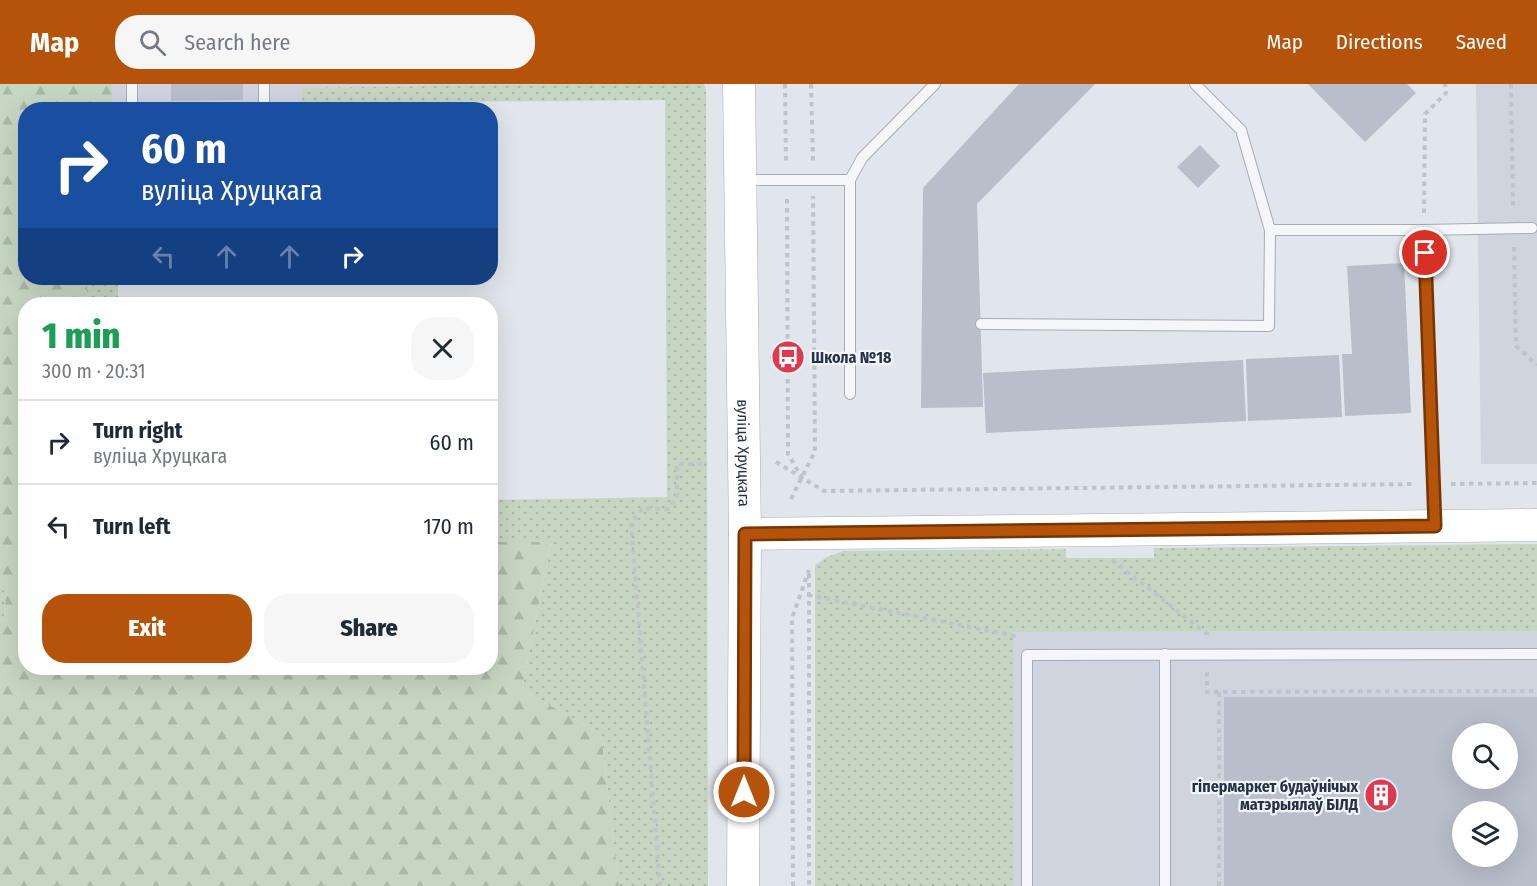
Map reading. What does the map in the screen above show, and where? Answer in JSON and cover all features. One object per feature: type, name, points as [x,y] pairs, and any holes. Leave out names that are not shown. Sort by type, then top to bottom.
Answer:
[{"type":"main road","name":"вуліца Хруцкага","points":[[739,84],[745,534],[743,886]]},
{"type":"main road","points":[[745,534],[1537,525]]},
{"type":"lane","points":[[132,84],[132,102]]},
{"type":"lane","points":[[264,84],[264,102]]},
{"type":"lane","points":[[850,394],[850,180],[862,158],[935,84]]},
{"type":"lane","points":[[981,324],[1269,326],[1270,230],[1241,130],[1195,84]]},
{"type":"lane","points":[[740,180],[850,180]]},
{"type":"lane","points":[[1270,230],[1532,228]]},
{"type":"lane","points":[[1424,230],[1435,526]]},
{"type":"lane","points":[[1165,654],[1165,886]]},
{"type":"lane","points":[[1028,886],[1027,655],[1537,654]]},
{"type":"path","points":[[785,84],[788,454],[802,477]]},
{"type":"path","points":[[791,499],[815,452],[811,84]]},
{"type":"path","points":[[1424,230],[1425,114],[1446,93],[1445,84]]},
{"type":"path","points":[[776,462],[824,491],[1537,483]]},
{"type":"path","points":[[660,886],[631,522],[643,508],[668,509],[677,498],[676,464],[707,464]]},
{"type":"path","points":[[1074,530],[1207,634],[1207,637]]},
{"type":"path","points":[[793,886],[792,618],[809,570],[809,886]]},
{"type":"path","points":[[808,595],[1017,637],[1029,637]]},
{"type":"path","points":[[1195,637],[1219,637]]},
{"type":"path","points":[[1207,692],[1537,691]]},
{"type":"path","points":[[1219,692],[1219,886]]},
{"type":"shaded area","points":[[112,84],[587,84],[302,88],[302,102],[113,102]]},
{"type":"shaded area","points":[[1476,84],[1537,84],[1537,464],[1481,464]]},
{"type":"shaded area","points":[[1537,631],[1537,886],[1013,886],[1013,632]]},
{"type":"green space","points":[[0,84],[112,84],[113,102],[18,102],[18,285],[87,285],[87,297],[18,297],[18,675],[498,675],[498,542],[551,542],[522,690],[601,734],[619,886],[0,886],[0,621],[4,619],[6,593],[0,585]]},
{"type":"green space","points":[[704,84],[706,91],[708,886],[619,886],[601,734],[522,690],[551,543],[498,542],[498,500],[667,497],[665,100],[302,102],[302,88]]},
{"type":"green space","points":[[87,285],[118,285],[118,297],[87,297]]},
{"type":"green space","points":[[1537,544],[1537,631],[1013,632],[1013,886],[815,886],[815,565],[827,557],[843,551],[1066,549],[1066,558],[1154,558],[1154,548]]},
{"type":"green space","points":[[0,585],[6,593],[4,619],[0,621]]},
{"type":"building","points":[[171,84],[243,84],[243,100],[171,101]]},
{"type":"building","points":[[1019,84],[1095,84],[977,204],[983,407],[921,408],[923,188]]},
{"type":"building","points":[[1308,84],[1407,84],[1416,93],[1365,142]]},
{"type":"building","points":[[1200,145],[1220,166],[1198,188],[1177,167]]},
{"type":"building","points":[[1404,263],[1411,413],[1345,416],[1342,354],[1352,354],[1347,266]]},
{"type":"building","points":[[1339,355],[1342,417],[1248,421],[1246,359]]},
{"type":"building","points":[[1243,360],[1246,421],[986,433],[983,373]]},
{"type":"building","name":"гіпермаркет будаўнічых матэрыялаў БІЛД","points":[[1224,697],[1537,697],[1537,886],[1224,886]]},
{"type":"place","name":"Школа №18","points":[[788,357]]},
{"type":"place","name":"гіпермаркет будаўнічых матэрыялаў БІЛД","points":[[1381,795]]},
{"type":"route","points":[[744,792],[745,534],[1435,526],[1425,253]]}]
